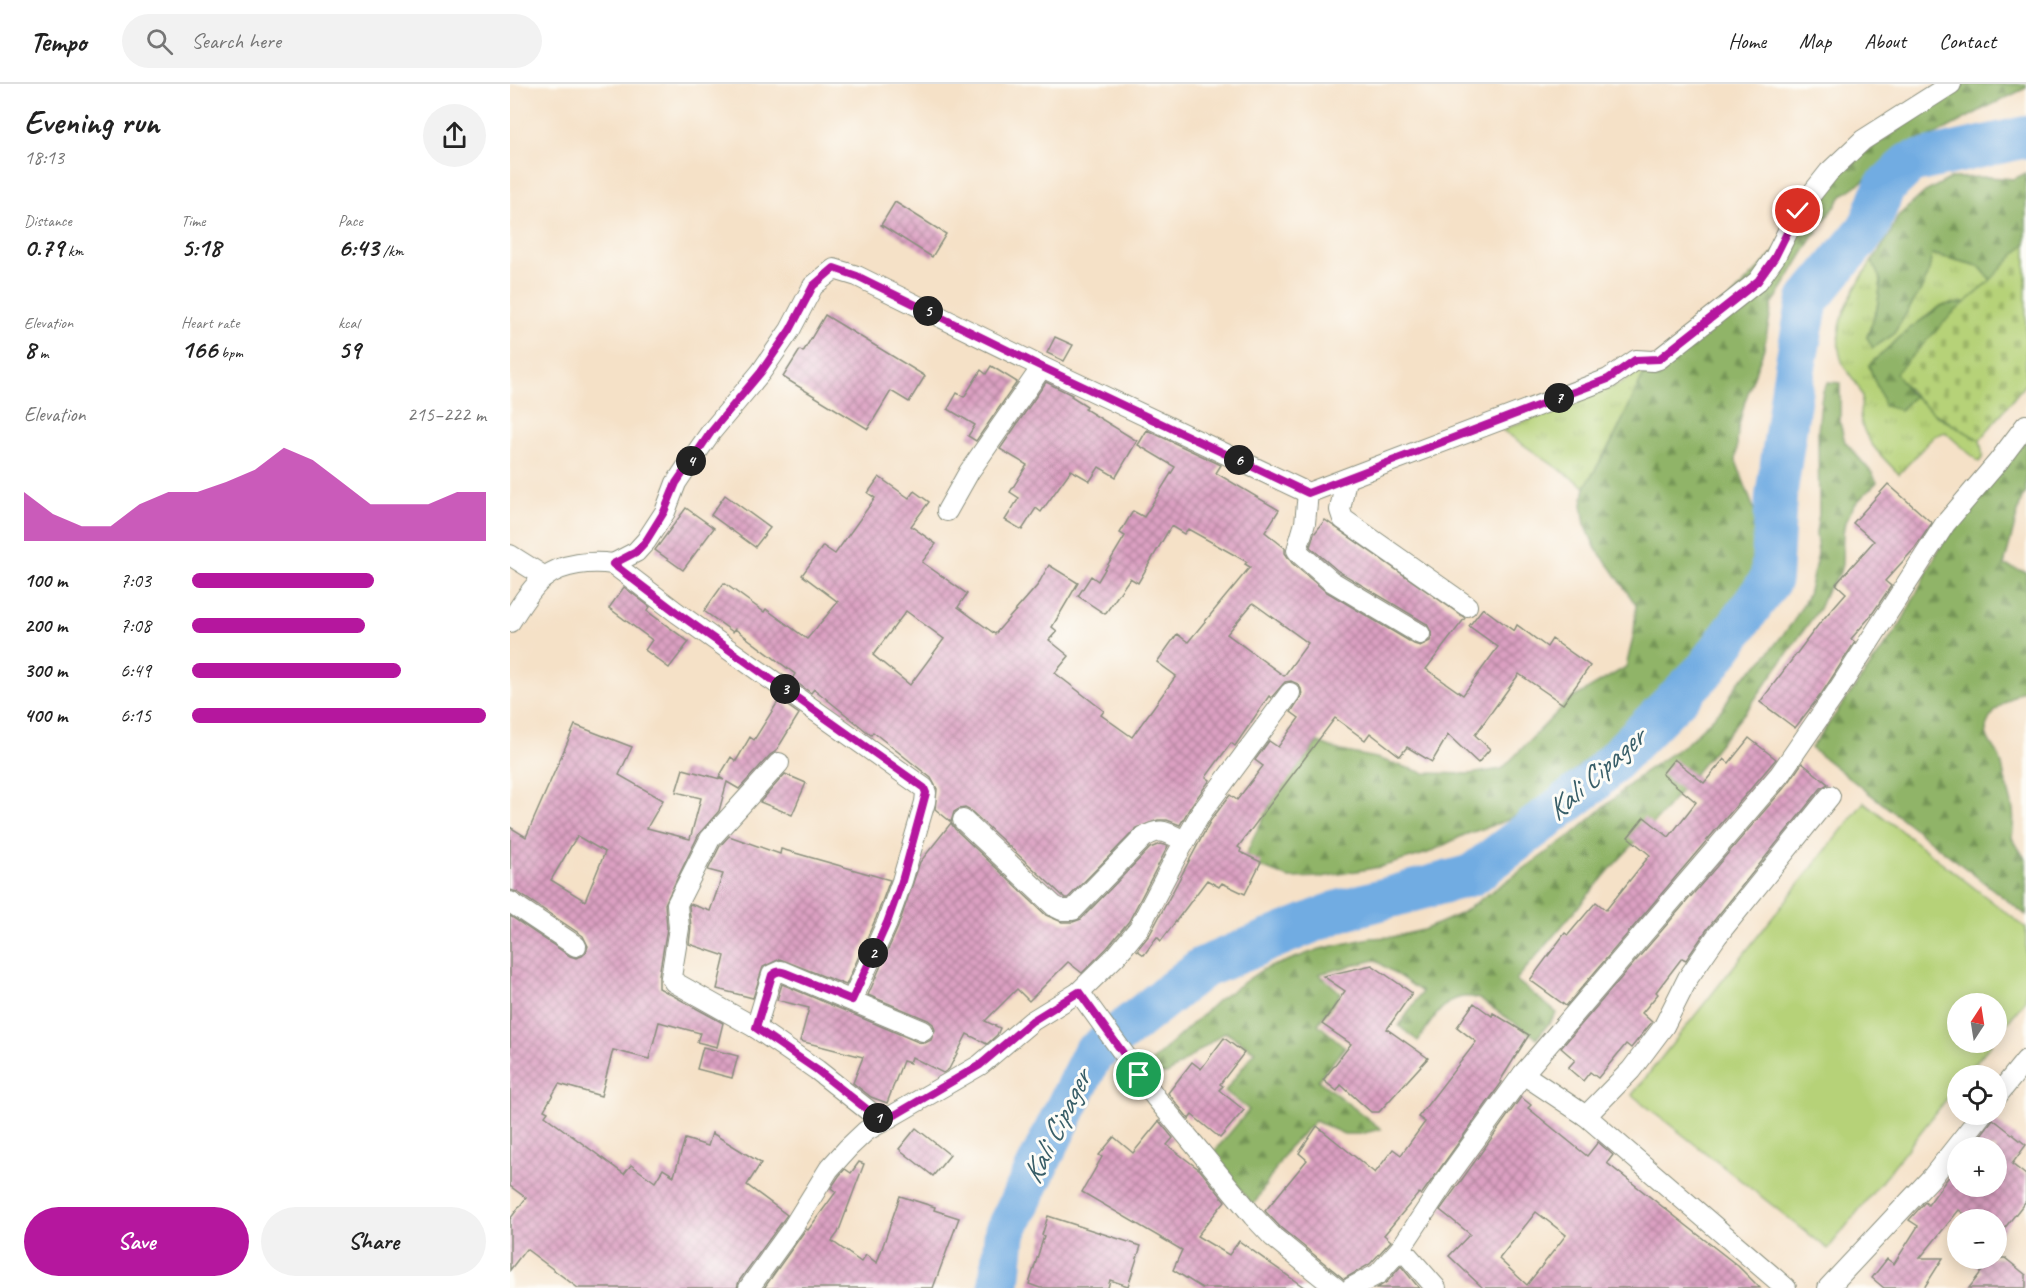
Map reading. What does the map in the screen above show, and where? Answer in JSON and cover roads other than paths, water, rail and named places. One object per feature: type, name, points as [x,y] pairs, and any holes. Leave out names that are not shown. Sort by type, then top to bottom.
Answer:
[{"type":"street","points":[[613,564],[636,552],[646,541],[664,512],[676,483],[695,455],[761,372],[790,330],[813,286],[834,268],[857,276],[1308,493],[1608,379],[1644,361],[1659,359],[1758,281],[1775,257],[1798,211],[1829,172],[1863,140],[1951,84]]},
{"type":"street","points":[[947,511],[969,472],[1042,367]]},
{"type":"street","points":[[1352,1288],[1378,1274],[1401,1248],[1448,1177],[1523,1074],[1780,774],[1838,690],[1945,524],[2026,425]]},
{"type":"street","points":[[1346,479],[1340,510],[1343,519],[1467,606]]},
{"type":"street","points":[[1308,493],[1305,523],[1297,550],[1300,554],[1331,581],[1420,634]]},
{"type":"street","points":[[510,555],[545,577]]},
{"type":"street","points":[[510,622],[545,577],[568,566],[602,562],[613,564],[676,612],[924,788],[925,802],[902,881],[887,923],[852,1000]]},
{"type":"street","points":[[750,1288],[793,1227],[829,1169],[866,1131],[980,1065],[1032,1021],[1079,992],[1116,956],[1140,928],[1202,813],[1290,693]]},
{"type":"street","points":[[779,764],[703,849],[677,904],[678,940],[671,977],[674,982],[756,1028],[817,1070],[883,1122]]},
{"type":"street","points":[[1586,1116],[1631,1070],[1664,1026],[1688,978],[1717,936],[1830,796]]},
{"type":"street","points":[[963,820],[1054,906],[1068,912],[1073,910],[1135,846],[1153,831],[1164,831],[1185,841]]},
{"type":"street","points":[[510,902],[576,946]]},
{"type":"street","points":[[756,1028],[772,975],[781,971],[923,1030]]},
{"type":"street","points":[[1079,992],[1139,1075],[1253,1216],[1274,1237],[1336,1288]]},
{"type":"street","points":[[2007,1083],[2026,1060]]},
{"type":"street","points":[[1523,1074],[1586,1116],[1786,1288]]},
{"type":"street","points":[[1828,1288],[1933,1176],[1973,1125]]},
{"type":"street","points":[[1401,1248],[1436,1288]]},
{"type":"waterway","name":"Kali Cipager","points":[[999,1288],[1005,1232],[1092,1055],[1202,968],[1339,911],[1472,875],[1591,784],[1707,668],[1771,579],[1776,497],[1795,367],[1808,300],[1869,227],[1884,188],[1910,163],[2026,137]]}]
